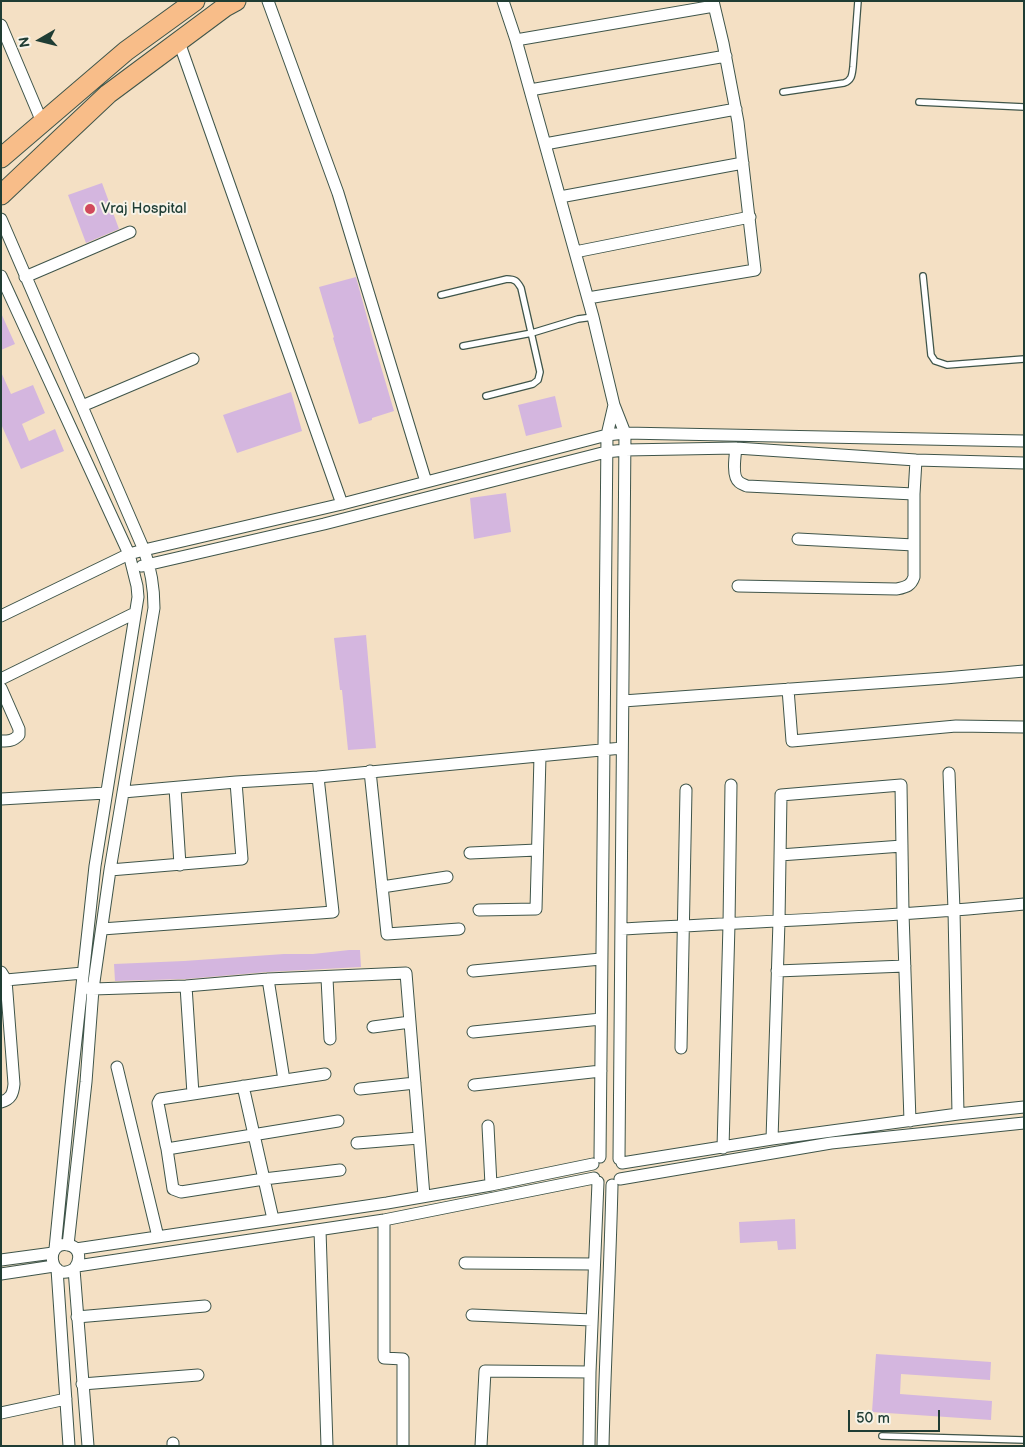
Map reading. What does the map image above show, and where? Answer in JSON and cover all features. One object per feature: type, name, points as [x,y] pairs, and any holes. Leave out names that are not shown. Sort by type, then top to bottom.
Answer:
[{"type":"highway","points":[[1,158],[126,51],[195,1]]},
{"type":"highway","points":[[1,195],[108,94],[224,7],[236,1]]},
{"type":"street","points":[[268,1],[338,193],[426,482]]},
{"type":"street","points":[[503,1],[516,40],[588,298],[614,405],[625,432],[620,929],[620,1161],[623,1174],[616,1182],[604,1372],[603,1446]]},
{"type":"street","points":[[516,40],[714,4],[736,109],[750,217],[754,270],[588,298]]},
{"type":"street","points":[[1,25],[42,122]]},
{"type":"street","points":[[179,42],[342,504]]},
{"type":"street","points":[[530,90],[726,56]]},
{"type":"street","points":[[545,144],[736,109]]},
{"type":"street","points":[[560,197],[743,163]]},
{"type":"street","points":[[575,252],[750,217]]},
{"type":"street","points":[[1,219],[144,550],[149,564],[154,595],[154,608],[110,870],[102,929],[87,988],[52,1262],[55,1268],[69,1446]]},
{"type":"street","points":[[25,277],[130,232]]},
{"type":"street","points":[[1,276],[129,554],[134,569],[138,597],[95,866],[83,973],[87,988],[86,1082],[72,1247],[79,1257],[75,1268],[77,1317],[88,1446]]},
{"type":"street","points":[[82,406],[193,359]]},
{"type":"street","points":[[614,405],[607,435],[606,452],[601,1071],[597,1160],[592,1174],[596,1180],[607,1186],[616,1182],[831,1143],[1024,1123]]},
{"type":"street","points":[[1,616],[129,554],[342,504],[607,435],[625,432],[1024,441]]},
{"type":"street","points":[[134,569],[324,524],[606,452],[736,448],[916,460],[1024,463]]},
{"type":"street","points":[[736,448],[735,472],[737,480],[740,484],[747,486],[914,494]]},
{"type":"street","points":[[738,586],[898,589],[909,586],[913,582],[914,577],[916,460]]},
{"type":"street","points":[[458,474],[460,489]]},
{"type":"street","points":[[798,539],[914,545]]},
{"type":"street","points":[[1,679],[134,614]]},
{"type":"street","points":[[623,701],[1024,671]]},
{"type":"street","points":[[1,688],[20,730],[19,735],[15,739],[1,741]]},
{"type":"street","points":[[788,689],[792,741],[956,726],[1024,727]]},
{"type":"street","points":[[123,792],[318,777],[622,748]]},
{"type":"street","points":[[479,910],[536,909],[540,756]]},
{"type":"street","points":[[370,771],[387,934],[458,929]]},
{"type":"street","points":[[949,772],[958,1114]]},
{"type":"street","points":[[102,929],[333,912],[318,777]]},
{"type":"street","points":[[110,870],[242,859],[236,782]]},
{"type":"street","points":[[723,1148],[730,924],[731,785]]},
{"type":"street","points":[[772,1139],[781,795],[901,785],[910,1121]]},
{"type":"street","points":[[175,788],[180,865]]},
{"type":"street","points":[[681,1048],[686,790]]},
{"type":"street","points":[[1,799],[106,793]]},
{"type":"street","points":[[780,855],[902,846]]},
{"type":"street","points":[[470,853],[537,850]]},
{"type":"street","points":[[382,887],[447,877]]},
{"type":"street","points":[[620,929],[779,921],[1024,904]]},
{"type":"street","points":[[473,971],[601,959]]},
{"type":"street","points":[[777,971],[905,966]]},
{"type":"street","points":[[1,1102],[7,1101],[13,1094],[14,1084],[3,976],[83,973]]},
{"type":"street","points":[[87,988],[186,986],[406,973],[424,1196]]},
{"type":"street","points":[[327,978],[330,1039]]},
{"type":"street","points":[[268,980],[284,1080]]},
{"type":"street","points":[[186,986],[193,1094]]},
{"type":"street","points":[[473,1032],[601,1019]]},
{"type":"street","points":[[373,1026],[410,1022]]},
{"type":"street","points":[[117,1067],[158,1237]]},
{"type":"street","points":[[474,1085],[601,1071]]},
{"type":"street","points":[[325,1074],[160,1099],[158,1103],[173,1189],[182,1192],[264,1179],[340,1170]]},
{"type":"street","points":[[360,1089],[415,1083]]},
{"type":"street","points":[[243,1086],[273,1219]]},
{"type":"street","points":[[1,1260],[54,1251],[59,1246],[72,1247],[158,1237],[387,1203],[491,1185],[597,1160],[609,1155],[620,1161],[958,1114],[1024,1108]]},
{"type":"street","points":[[167,1149],[338,1121]]},
{"type":"street","points":[[488,1126],[491,1185]]},
{"type":"street","points":[[358,1143],[419,1138]]},
{"type":"street","points":[[1,1274],[55,1268],[65,1272],[75,1268],[384,1220],[596,1180]]},
{"type":"street","points":[[589,1446],[596,1180]]},
{"type":"street","points":[[384,1220],[384,1358],[403,1359],[403,1446]]},
{"type":"street","points":[[320,1230],[327,1446]]},
{"type":"street","points":[[465,1263],[594,1264]]},
{"type":"street","points":[[77,1317],[204,1306]]},
{"type":"street","points":[[472,1315],[592,1320]]},
{"type":"street","points":[[480,1446],[485,1371],[590,1372]]},
{"type":"street","points":[[82,1384],[198,1375]]},
{"type":"street","points":[[1,1413],[66,1399]]},
{"type":"lane","points":[[783,92],[849,81],[852,76],[858,1]]},
{"type":"lane","points":[[919,102],[1024,107]]},
{"type":"lane","points":[[923,276],[931,355],[934,361],[948,365],[1024,359]]},
{"type":"lane","points":[[441,295],[507,279],[513,279],[518,282],[521,288],[540,372],[538,380],[533,384],[486,396]]},
{"type":"lane","points":[[463,346],[532,333],[578,319],[593,317]]},
{"type":"lane","points":[[882,1436],[1024,1440]]},
{"type":"building","points":[[102,183],[119,229],[86,243],[68,195]]},
{"type":"building","points":[[356,277],[394,411],[359,424],[319,287]]},
{"type":"building","points":[[1,313],[15,344],[1,350]]},
{"type":"building","points":[[1,372],[11,394],[33,385],[45,413],[22,424],[29,441],[55,429],[64,451],[21,469],[1,424]]},
{"type":"building","points":[[291,392],[302,431],[237,453],[223,415]]},
{"type":"building","points":[[555,396],[562,427],[526,436],[518,405]]},
{"type":"building","points":[[506,493],[511,532],[474,539],[470,498]]},
{"type":"building","points":[[366,635],[376,748],[348,750],[334,638]]},
{"type":"building","points":[[360,950],[361,967],[186,979],[115,981],[114,964],[313,954]]},
{"type":"building","points":[[795,1219],[796,1249],[778,1250],[777,1241],[740,1243],[739,1222]]},
{"type":"building","points":[[876,1354],[991,1362],[990,1380],[901,1374],[900,1394],[992,1401],[991,1420],[872,1412]]},
{"type":"place","name":"Vraj Hospital","points":[[90,209]]}]
